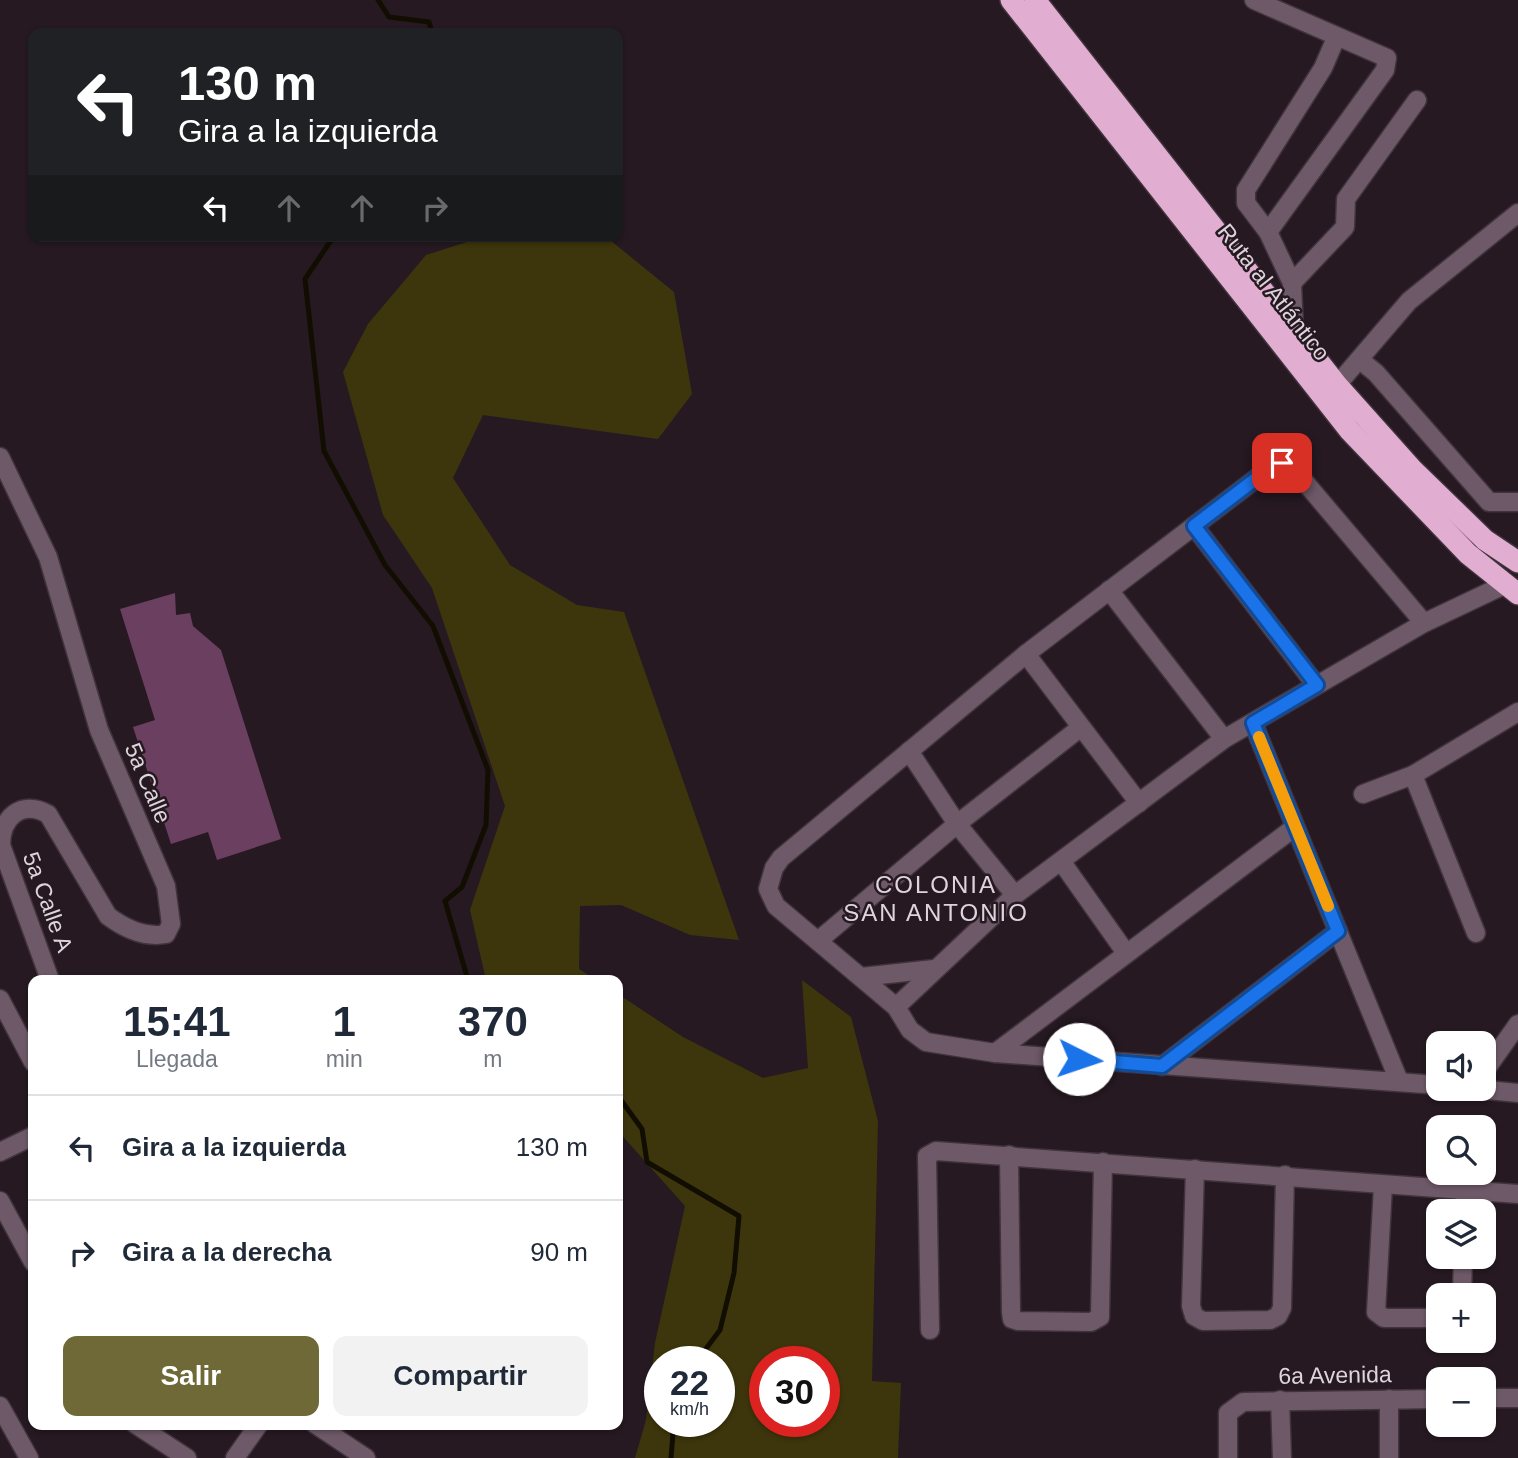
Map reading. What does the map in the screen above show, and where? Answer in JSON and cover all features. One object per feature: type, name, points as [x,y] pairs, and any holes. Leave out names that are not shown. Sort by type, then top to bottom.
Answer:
[{"type":"highway","name":"Ruta al Atlántico","points":[[1011,0],[1350,431],[1468,554],[1511,590]]},
{"type":"highway","name":"Ruta al Atlántico","points":[[1035,0],[1337,385],[1412,469],[1485,540],[1518,562]]},
{"type":"street","points":[[1254,0],[1336,38],[1388,58],[1385,70],[1268,232]]},
{"type":"street","points":[[1294,328],[1292,283],[1268,232],[1245,203],[1246,190],[1323,68],[1336,38]]},
{"type":"street","points":[[1292,283],[1345,227],[1346,199],[1418,100]]},
{"type":"street","points":[[1337,385],[1409,301],[1518,213]]},
{"type":"street","points":[[1360,360],[1376,373],[1489,502],[1518,502]]},
{"type":"street","name":"5a Calle","points":[[0,457],[48,557],[99,730],[166,886],[171,924],[166,934],[154,936],[123,927],[108,916],[48,814],[40,809],[23,808]]},
{"type":"street","points":[[1424,622],[1293,468],[1282,463],[1270,468],[1026,654],[909,751],[774,868],[769,896],[776,906],[896,1007],[910,1030],[926,1042],[995,1053],[1426,1084]]},
{"type":"street","points":[[1194,526],[1317,685]]},
{"type":"street","points":[[1109,590],[1224,739]]},
{"type":"street","points":[[896,1007],[1015,895],[1224,739],[1424,622],[1511,590]]},
{"type":"street","points":[[1026,654],[1139,803]]},
{"type":"street","points":[[1363,794],[1413,775],[1518,712]]},
{"type":"street","points":[[1253,723],[1399,1081]]},
{"type":"street","points":[[819,940],[957,824],[1080,728]]},
{"type":"street","points":[[909,751],[957,824],[1015,895]]},
{"type":"street","points":[[1413,775],[1476,933]]},
{"type":"street","name":"5a Calle A","points":[[23,808],[8,818],[3,826],[1,845],[48,975]]},
{"type":"street","points":[[995,1053],[1295,827]]},
{"type":"street","points":[[1061,861],[1126,953]]},
{"type":"street","points":[[1162,1066],[1338,931]]},
{"type":"street","points":[[861,977],[934,969]]},
{"type":"street","points":[[0,999],[28,1052]]},
{"type":"street","points":[[1496,1056],[1518,1024]]},
{"type":"street","points":[[1496,1091],[1518,1093]]},
{"type":"street","points":[[0,1152],[28,1138]]},
{"type":"street","points":[[930,1330],[927,1157],[936,1151],[1518,1194]]},
{"type":"street","points":[[1009,1155],[1011,1312],[1012,1319],[1018,1321],[1091,1322],[1100,1317],[1103,1307],[1103,1162]]},
{"type":"street","points":[[1195,1169],[1191,1306],[1194,1315],[1203,1321],[1270,1320],[1278,1316],[1282,1308],[1285,1175]]},
{"type":"street","points":[[1383,1186],[1376,1312],[1384,1318],[1426,1318]]},
{"type":"street","points":[[1465,1190],[1465,1199]]},
{"type":"street","points":[[0,1201],[28,1253]]},
{"type":"street","points":[[1496,1398],[1518,1398]]},
{"type":"street","points":[[1388,1458],[1389,1399]]},
{"type":"street","name":"6a Avenida","points":[[1228,1458],[1228,1413],[1243,1402],[1426,1399]]},
{"type":"street","points":[[1280,1400],[1282,1458]]},
{"type":"street","points":[[0,1406],[29,1458]]},
{"type":"street","points":[[144,1430],[187,1458]]},
{"type":"street","points":[[236,1458],[255,1430]]},
{"type":"street","points":[[324,1430],[366,1458]]},
{"type":"shaded area","points":[[467,242],[612,242],[674,292],[692,394],[658,439],[483,415],[453,478],[510,565],[577,605],[624,612],[739,940],[690,935],[621,905],[580,906],[579,969],[588,975],[485,975],[470,910],[505,806],[432,588],[383,515],[343,372],[368,324],[426,255]]},
{"type":"shaded area","points":[[802,980],[851,1017],[878,1121],[872,1381],[901,1383],[898,1458],[635,1458],[644,1427],[644,1437],[735,1437],[735,1346],[655,1346],[685,1206],[623,1137],[623,997],[683,1037],[763,1078],[808,1068]]},
{"type":"building","points":[[175,593],[176,615],[190,613],[193,626],[221,650],[281,839],[217,860],[208,832],[171,844],[133,727],[155,720],[120,609]]},
{"type":"waterway","points":[[378,0],[389,17],[429,22],[431,28]]},
{"type":"waterway","points":[[330,242],[305,279],[324,451],[385,565],[433,626],[488,770],[486,825],[462,887],[445,901],[467,975]]},
{"type":"waterway","points":[[623,1103],[642,1129],[647,1162],[739,1216],[734,1273],[720,1330],[708,1346]]},
{"type":"waterway","points":[[671,1458],[673,1437]]},
{"type":"slow traffic","points":[[1259,737],[1328,906]]},
{"type":"district","name":"COLONIA SAN ANTONIO","points":[[936,898]]},
{"type":"route","points":[[1079,1059],[1162,1066],[1338,931],[1253,723],[1317,685],[1194,526],[1270,468],[1282,463]]}]
